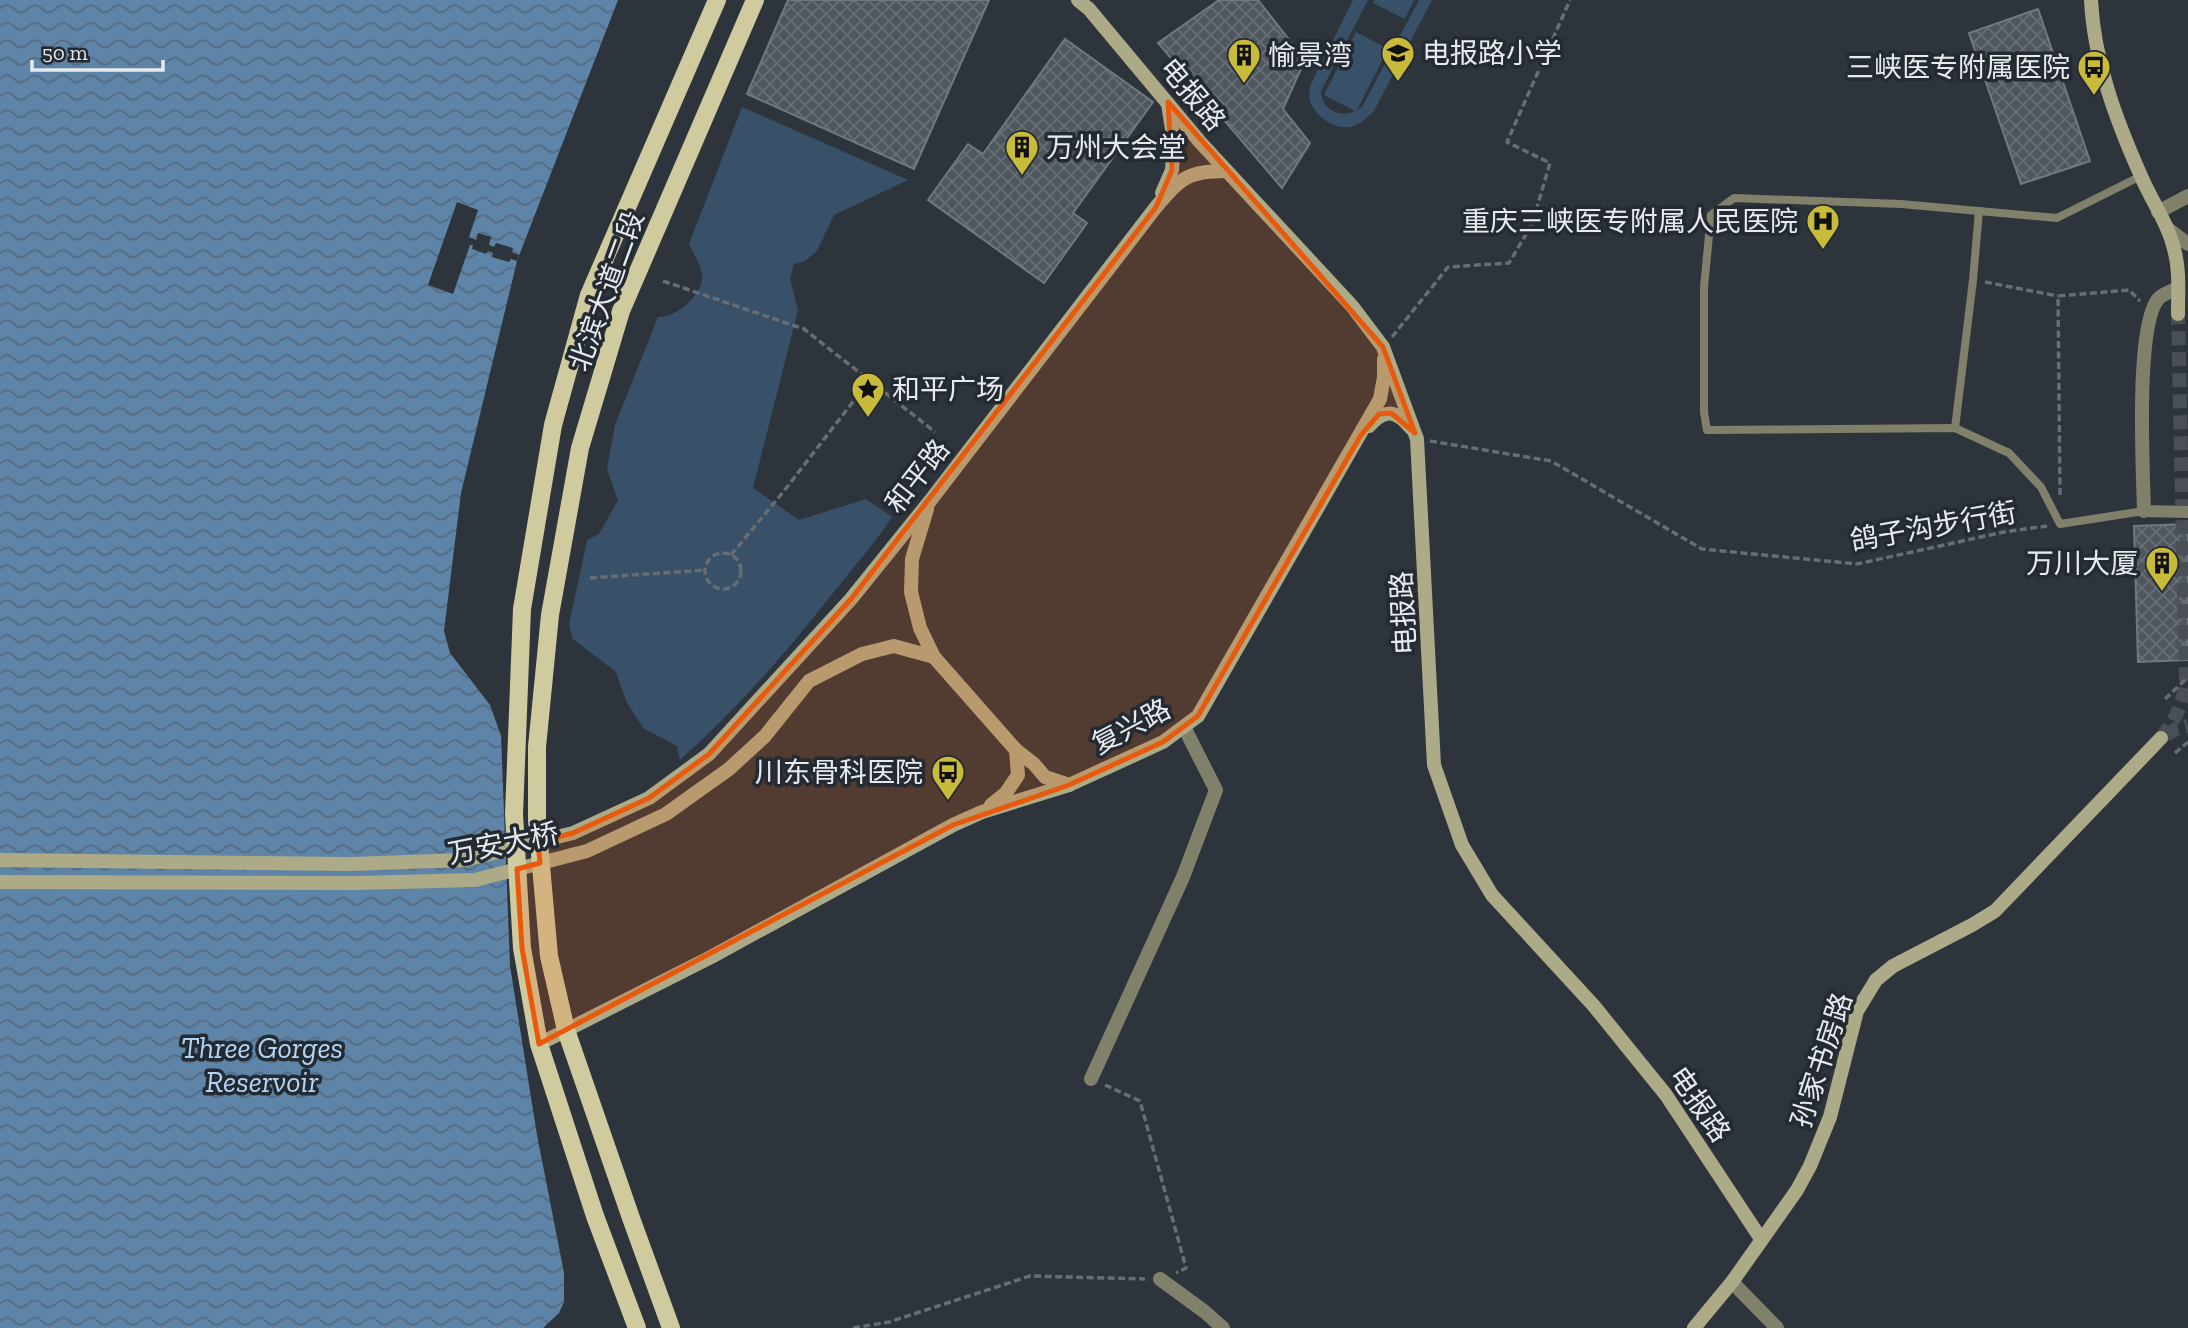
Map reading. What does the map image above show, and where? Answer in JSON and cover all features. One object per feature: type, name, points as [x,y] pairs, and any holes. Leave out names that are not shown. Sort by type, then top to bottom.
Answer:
[{"type":"main road","name":"北滨大道二段","points":[[637,1328],[595,1216],[539,1044],[522,947],[514,814],[522,609],[553,425],[589,295],[717,0]]},
{"type":"main road","name":"北滨大道二段","points":[[671,1328],[566,1030],[549,956],[537,820],[537,747],[550,615],[580,448],[621,311],[755,0]]},
{"type":"main road","name":"电报路","points":[[1078,0],[1089,9],[1226,171],[1352,306],[1383,347],[1416,436],[1434,765],[1462,845],[1492,895],[1594,1006],[1667,1095],[1761,1239]]},
{"type":"main road","points":[[2091,0],[2095,42],[2108,93],[2141,176],[2174,247],[2183,290],[2178,314]]},
{"type":"main road","name":"和平路","points":[[1156,207],[1172,170],[1174,142],[1168,102]]},
{"type":"main road","name":"和平路","points":[[815,638],[851,599],[930,501],[1178,182],[1202,171],[1226,171]]},
{"type":"main road","name":"复兴路","points":[[539,1044],[711,957],[953,825],[982,812],[1069,785],[1163,742],[1198,716],[1362,435],[1380,399],[1384,377],[1383,347]]},
{"type":"main road","points":[[1362,435],[1379,414],[1391,412],[1403,418],[1416,436]]},
{"type":"main road","points":[[930,501],[912,559],[911,592],[920,628],[934,657],[1016,750],[1045,777],[1069,785]]},
{"type":"main road","name":"万安大桥","points":[[0,860],[337,863],[465,860],[573,832],[649,798],[709,754],[815,638]]},
{"type":"main road","name":"万安大桥","points":[[0,882],[357,883],[475,880],[587,851],[666,814],[729,769],[765,736],[809,681],[862,654],[894,646],[934,657]]},
{"type":"main road","name":"孙家书房路","points":[[1694,1328],[1732,1282],[1797,1190],[1830,1117],[1857,1012],[1876,980],[1893,966],[1995,911],[2161,737]]},
{"type":"main road","points":[[982,812],[1006,793],[1018,775],[1016,750]]},
{"type":"street","points":[[2158,212],[2188,195]]},
{"type":"street","points":[[2166,228],[2188,244]]},
{"type":"street","points":[[2183,290],[2159,298],[2151,312],[2142,367],[2144,511],[2188,512]]},
{"type":"street","points":[[1091,1079],[1184,877],[1216,790],[1184,727]]},
{"type":"street","points":[[1160,1279],[1223,1328]]},
{"type":"street","points":[[1732,1282],[1777,1328]]},
{"type":"lane","points":[[2141,176],[2057,218],[1901,204],[1734,198],[1711,215],[1704,287],[1704,412],[1707,429],[1955,428],[2009,453],[2041,487],[2060,524],[2144,511]]},
{"type":"lane","points":[[1955,428],[1979,211]]},
{"type":"path","points":[[1383,347],[1448,267],[1509,263],[1532,223],[1550,163],[1507,142],[1570,0]]},
{"type":"path","points":[[1973,280],[2059,296],[2129,290],[2151,312]]},
{"type":"path","points":[[663,281],[804,329],[935,432]]},
{"type":"path","points":[[2059,296],[2060,524]]},
{"type":"path","points":[[732,555],[869,380]]},
{"type":"path","name":"鸽子沟步行街","points":[[1416,436],[1551,461],[1702,549],[1857,564],[2004,532],[2060,524]]},
{"type":"path","points":[[722,552],[732,555],[739,562],[741,571],[738,581],[731,587],[721,589],[713,586],[706,579],[707,562],[713,555],[722,552]]},
{"type":"path","points":[[590,578],[705,570]]},
{"type":"path","points":[[2165,699],[2188,677]]},
{"type":"path","points":[[2175,753],[2188,742]]},
{"type":"path","points":[[853,1328],[889,1322],[1030,1276],[1160,1279],[1186,1268],[1140,1101],[1091,1079]]},
{"type":"highlighted area","points":[[1168,102],[1383,347],[1415,433],[1391,413],[1379,414],[1361,435],[1198,716],[1163,742],[1069,785],[953,825],[539,1044],[522,948],[517,869],[540,863],[538,842],[573,833],[649,798],[709,754],[851,599],[1156,207],[1172,170]]},
{"type":"shaded area","points":[[1353,0],[1368,0],[1321,91],[1328,108],[1343,114],[1355,111],[1324,95],[1356,32],[1388,49],[1357,110],[1362,107],[1419,0],[1432,0],[1374,111],[1358,124],[1344,127],[1331,124],[1319,115],[1309,96],[1310,86]]},
{"type":"shaded area","points":[[1374,0],[1414,0],[1405,19],[1373,3]]},
{"type":"shaded area","points":[[742,107],[908,180],[834,215],[817,251],[805,261],[794,264],[790,279],[798,310],[753,488],[799,520],[866,499],[892,517],[779,659],[741,701],[680,760],[677,746],[643,728],[626,701],[616,672],[573,639],[569,625],[587,540],[599,534],[618,500],[607,469],[615,425],[658,317],[673,314],[688,304],[698,290],[702,275],[689,244]]},
{"type":"water","name":"Three Gorges Reservoir","points":[[0,0],[618,0],[517,261],[461,493],[444,631],[450,653],[490,705],[501,736],[510,966],[537,1135],[564,1273],[564,1302],[559,1313],[543,1328],[0,1328]]},
{"type":"pier","points":[[457,202],[478,210],[469,237],[476,240],[478,233],[491,237],[489,245],[494,247],[496,243],[513,248],[512,252],[519,255],[517,261],[511,259],[509,262],[492,257],[493,253],[488,251],[486,254],[472,249],[473,245],[470,245],[453,294],[428,285]]},
{"type":"building","points":[[788,0],[989,0],[914,169],[747,94]]},
{"type":"building","name":"愉景湾","points":[[1219,0],[1258,0],[1305,60],[1283,109],[1310,143],[1282,188],[1158,43]]},
{"type":"building","points":[[2038,9],[2090,161],[2021,184],[1969,33]]},
{"type":"building","name":"万州大会堂","points":[[1065,39],[1153,102],[1073,213],[1087,223],[1044,283],[928,200],[968,144],[983,154]]},
{"type":"building","name":"万川大厦","points":[[2188,524],[2188,660],[2138,662],[2134,526]]},
{"type":"tunnel","points":[[2161,738],[2177,712],[2186,684],[2178,314]]},
{"type":"tunnel","points":[[2166,735],[2188,726]]},
{"type":"place","name":"电报路小学","points":[[1398,83]]},
{"type":"place","name":"愉景湾","points":[[1244,85]]},
{"type":"place","name":"三峡医专附属医院","points":[[2094,97]]},
{"type":"place","name":"万州大会堂","points":[[1022,177]]},
{"type":"place","name":"重庆三峡医专附属人民医院","points":[[1823,251]]},
{"type":"place","name":"和平广场","points":[[868,419]]},
{"type":"place","name":"万川大厦","points":[[2162,593]]},
{"type":"place","name":"川东骨科医院","points":[[948,802]]}]
